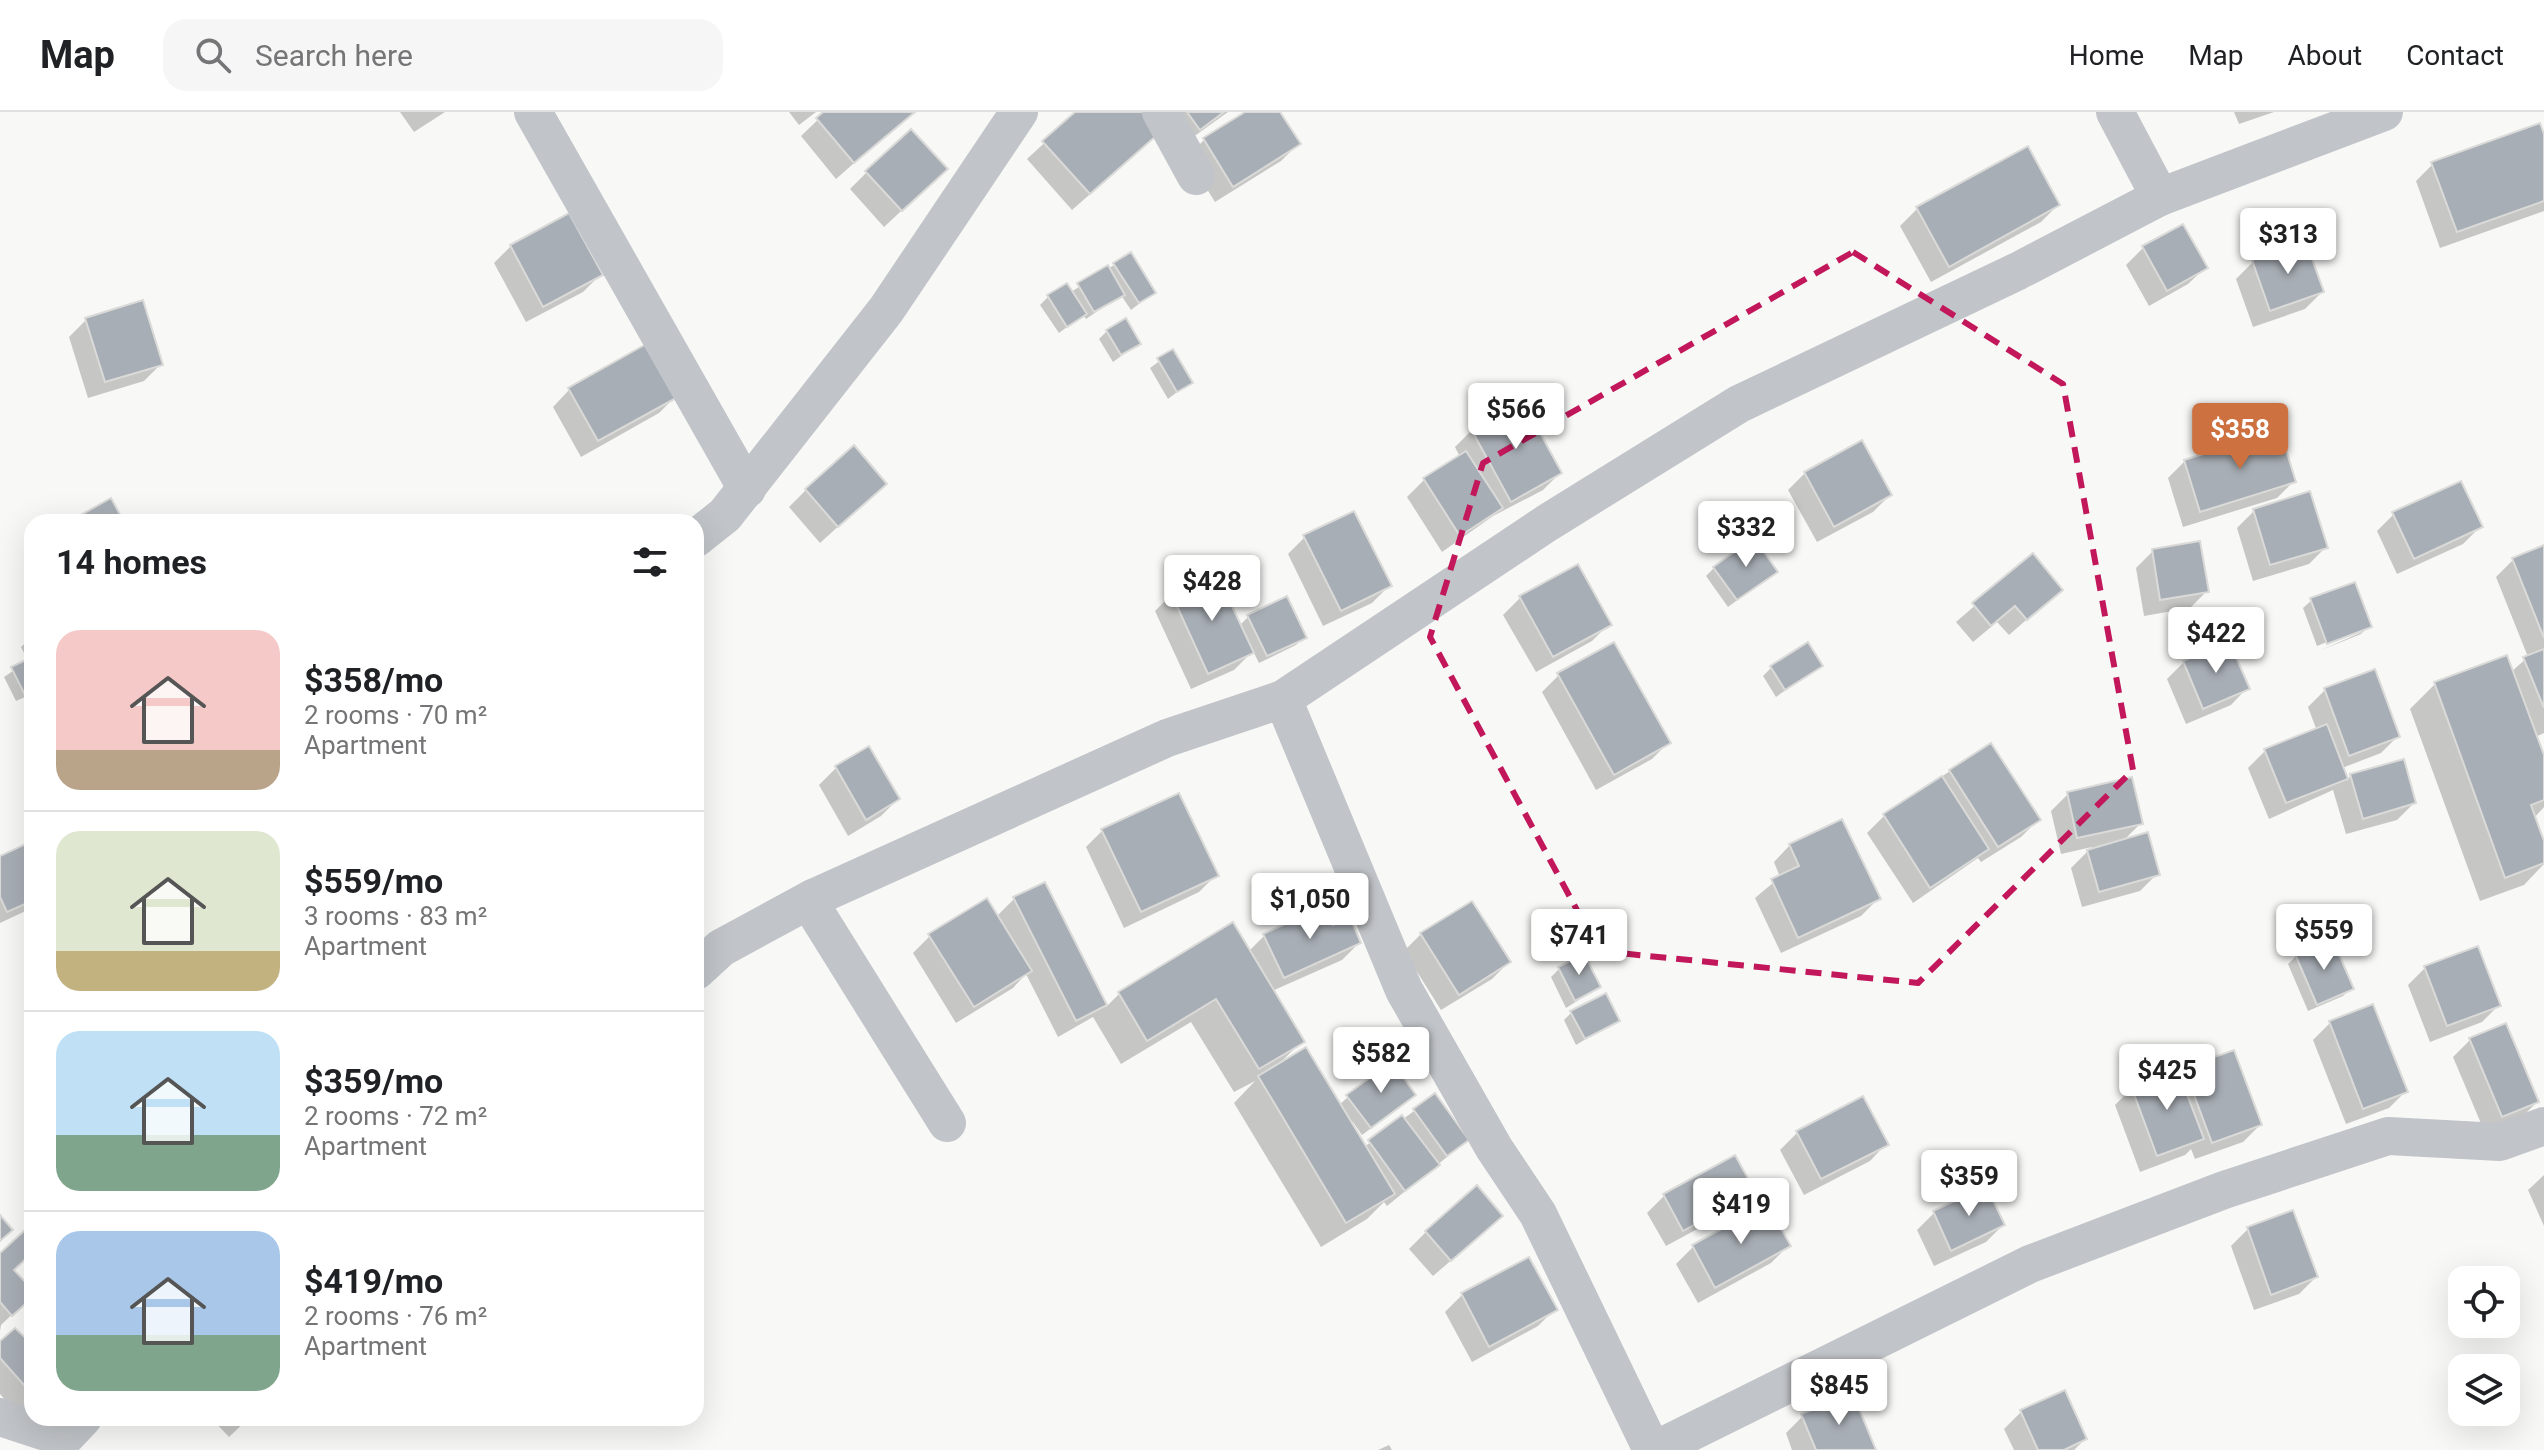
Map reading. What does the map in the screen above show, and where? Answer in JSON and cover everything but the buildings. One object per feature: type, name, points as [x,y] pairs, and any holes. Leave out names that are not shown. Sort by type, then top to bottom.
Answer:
[{"type":"street","points":[[533,112],[747,489]]},
{"type":"street","points":[[704,532],[725,515],[747,489],[886,310],[1019,112]]},
{"type":"street","points":[[1161,112],[1196,176]]},
{"type":"street","points":[[2115,112],[2160,197]]},
{"type":"street","points":[[704,964],[721,948],[813,898],[1167,738],[1283,699],[1547,523],[1739,404],[2018,271],[2160,197],[2384,112]]},
{"type":"street","points":[[1283,699],[1404,990],[1494,1148],[1538,1214],[1654,1450],[2030,1264],[2224,1190],[2388,1136],[2500,1142],[2544,1126]]},
{"type":"street","points":[[813,898],[818,916],[947,1123]]},
{"type":"street","points":[[0,1417],[24,1423]]},
{"type":"street","points":[[36,1426],[72,1435]]},
{"type":"highlighted area","points":[[1853,252],[2063,384],[2133,770],[1918,983],[1599,951],[1430,637],[1483,463]]}]
